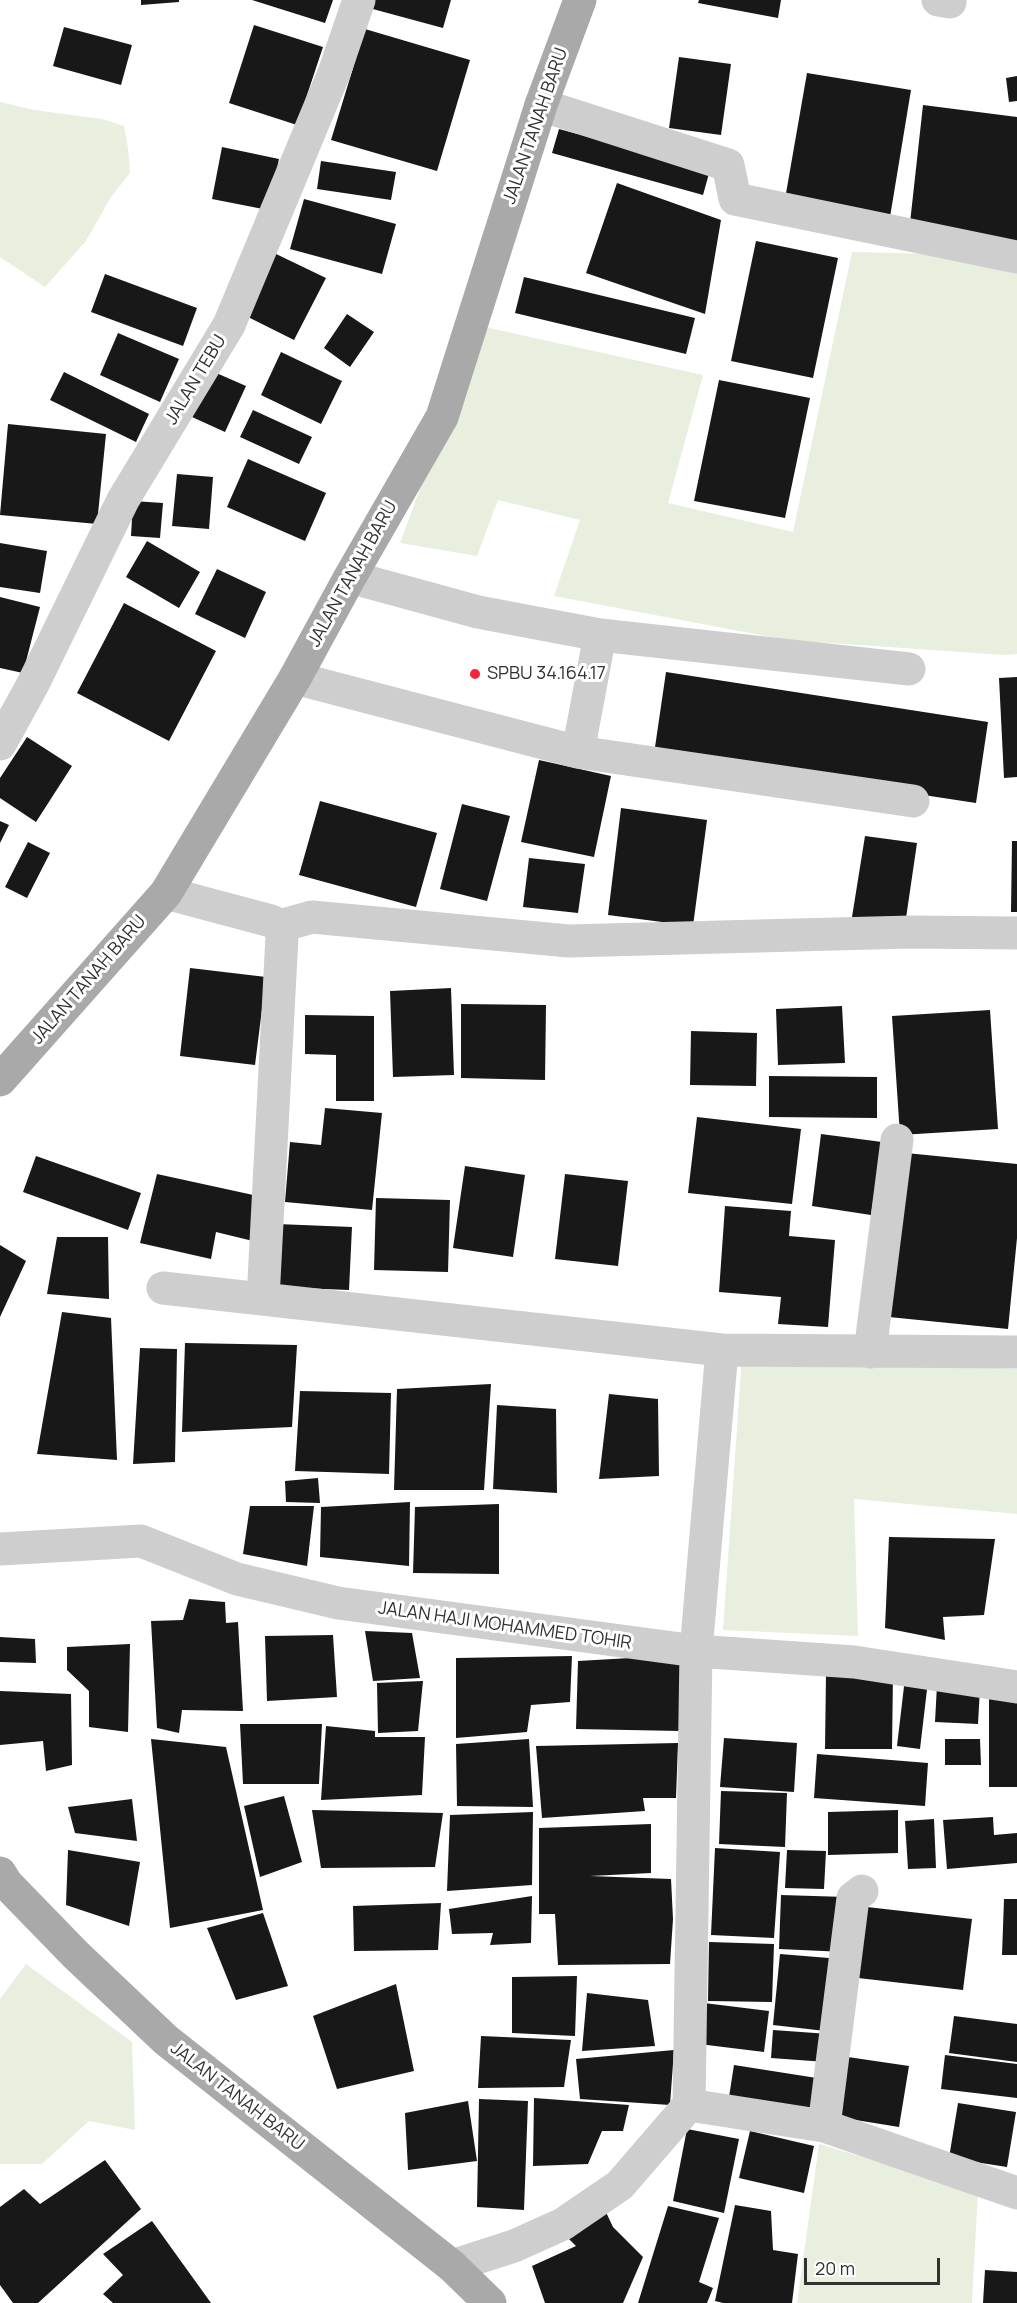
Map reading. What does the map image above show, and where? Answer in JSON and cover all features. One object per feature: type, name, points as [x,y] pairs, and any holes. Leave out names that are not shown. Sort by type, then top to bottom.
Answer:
[{"type":"main road","name":"JALAN TANAH BARU","points":[[0,1080],[166,893],[295,678],[442,417],[541,105],[580,0]]},
{"type":"main road","name":"JALAN TANAH BARU","points":[[0,1874],[76,1955],[166,2040],[452,2266],[490,2303]]},
{"type":"street","name":"JALAN TEBU","points":[[0,744],[33,684],[123,500],[229,325],[334,73],[359,0]]},
{"type":"street","points":[[541,105],[728,165],[735,199],[1017,257]]},
{"type":"street","points":[[350,577],[478,612],[600,635],[909,669]]},
{"type":"street","points":[[578,752],[600,635]]},
{"type":"street","points":[[295,678],[578,752],[913,801]]},
{"type":"street","points":[[166,893],[271,921],[280,926],[312,917],[569,941],[911,932],[1017,933]]},
{"type":"street","points":[[263,1299],[282,936],[280,926]]},
{"type":"street","points":[[870,1352],[897,1140]]},
{"type":"street","points":[[163,1288],[722,1350],[1017,1352]]},
{"type":"street","points":[[452,2266],[514,2246],[563,2224],[620,2185],[689,2105],[696,1651],[722,1350]]},
{"type":"street","name":"JALAN HAJI MOHAMMED TOHIR","points":[[0,1549],[141,1541],[237,1579],[338,1603],[696,1651],[854,1662],[1017,1687]]},
{"type":"street","points":[[824,2126],[853,1898],[862,1891]]},
{"type":"street","points":[[689,2105],[824,2126],[1017,2193]]},
{"type":"green space","points":[[0,102],[34,110],[102,119],[124,126],[130,173],[111,197],[86,241],[45,287],[0,257]]},
{"type":"green space","points":[[852,252],[1017,256],[1017,654],[787,640],[554,596],[580,520],[498,500],[477,556],[400,543],[480,326],[703,375],[668,503],[793,532]]},
{"type":"green space","points":[[742,1355],[1017,1369],[1017,1514],[854,1499],[858,1636],[723,1630]]},
{"type":"green space","points":[[26,1964],[132,2042],[135,2130],[89,2121],[42,2164],[0,2164],[0,1999]]},
{"type":"green space","points":[[819,2144],[978,2191],[972,2303],[797,2303]]},
{"type":"building","points":[[141,0],[179,0],[179,2],[141,5]]},
{"type":"building","points":[[252,0],[333,0],[325,23]]},
{"type":"building","points":[[371,0],[451,0],[443,28],[369,8]]},
{"type":"building","points":[[699,0],[781,0],[778,18],[698,3]]},
{"type":"building","points":[[254,25],[323,47],[297,125],[229,103]]},
{"type":"building","points":[[64,27],[132,45],[121,85],[53,66]]},
{"type":"building","points":[[365,29],[470,60],[437,171],[331,140]]},
{"type":"building","points":[[679,57],[731,64],[721,135],[669,128]]},
{"type":"building","points":[[807,73],[911,90],[890,217],[785,199]]},
{"type":"building","points":[[1017,76],[1017,101],[1009,102],[1006,78]]},
{"type":"building","points":[[923,105],[1017,117],[1017,243],[909,232]]},
{"type":"building","points":[[559,129],[710,170],[703,195],[552,153]]},
{"type":"building","points":[[222,147],[279,159],[268,210],[212,199]]},
{"type":"building","points":[[321,161],[396,172],[391,200],[317,189]]},
{"type":"building","points":[[617,183],[721,220],[705,314],[586,273]]},
{"type":"building","points":[[304,199],[396,224],[382,274],[290,249]]},
{"type":"building","points":[[756,241],[838,258],[813,378],[731,361]]},
{"type":"building","points":[[274,253],[326,278],[294,340],[242,314]]},
{"type":"building","points":[[105,274],[197,308],[183,346],[91,312]]},
{"type":"building","points":[[524,277],[695,318],[686,354],[515,313]]},
{"type":"building","points":[[347,314],[374,332],[350,367],[324,348]]},
{"type":"building","points":[[118,333],[179,359],[160,402],[100,375]]},
{"type":"building","points":[[281,352],[342,381],[321,424],[261,395]]},
{"type":"building","points":[[64,372],[149,414],[136,442],[50,400]]},
{"type":"building","points":[[214,372],[246,386],[225,432],[192,417]]},
{"type":"building","points":[[719,380],[810,398],[785,518],[694,501]]},
{"type":"building","points":[[253,410],[312,437],[299,464],[240,437]]},
{"type":"building","points":[[8,424],[106,434],[97,524],[0,515]]},
{"type":"building","points":[[248,459],[326,493],[305,541],[227,507]]},
{"type":"building","points":[[177,474],[213,477],[209,529],[172,526]]},
{"type":"building","points":[[133,501],[163,503],[160,538],[131,536]]},
{"type":"building","points":[[147,541],[200,572],[179,608],[126,577]]},
{"type":"building","points":[[0,543],[47,551],[40,593],[0,587]]},
{"type":"building","points":[[217,569],[266,592],[245,638],[195,614]]},
{"type":"building","points":[[0,597],[40,607],[23,673],[0,668]]},
{"type":"building","points":[[124,603],[216,651],[169,741],[77,693]]},
{"type":"building","points":[[666,672],[988,722],[976,803],[654,754]]},
{"type":"building","points":[[1017,677],[1017,777],[1004,778],[999,678]]},
{"type":"building","points":[[27,737],[72,766],[36,822],[0,798],[0,778]]},
{"type":"building","points":[[539,760],[611,776],[594,857],[521,842]]},
{"type":"building","points":[[320,801],[437,833],[416,907],[299,875]]},
{"type":"building","points":[[462,804],[510,816],[487,901],[440,889]]},
{"type":"building","points":[[621,808],[707,820],[693,926],[608,915]]},
{"type":"building","points":[[0,821],[9,825],[0,843]]},
{"type":"building","points":[[865,836],[917,843],[905,925],[852,917]]},
{"type":"building","points":[[1012,841],[1017,841],[1017,912],[1011,912]]},
{"type":"building","points":[[28,842],[50,853],[27,898],[5,887]]},
{"type":"building","points":[[529,858],[585,864],[578,913],[523,907]]},
{"type":"building","points":[[190,968],[266,977],[255,1065],[180,1056]]},
{"type":"building","points":[[451,988],[454,1075],[393,1077],[390,991]]},
{"type":"building","points":[[461,1004],[546,1005],[545,1080],[461,1078]]},
{"type":"building","points":[[842,1006],[845,1063],[778,1065],[776,1009]]},
{"type":"building","points":[[990,1010],[998,1129],[900,1135],[892,1016]]},
{"type":"building","points":[[305,1015],[374,1016],[374,1101],[336,1101],[336,1055],[305,1054]]},
{"type":"building","points":[[691,1031],[757,1033],[756,1086],[690,1085]]},
{"type":"building","points":[[769,1076],[877,1077],[877,1118],[769,1117]]},
{"type":"building","points":[[325,1108],[382,1113],[372,1210],[285,1202],[290,1142],[321,1145]]},
{"type":"building","points":[[697,1117],[801,1129],[792,1204],[688,1193]]},
{"type":"building","points":[[821,1134],[882,1142],[871,1215],[812,1206]]},
{"type":"building","points":[[906,1153],[1017,1164],[1017,1238],[1008,1329],[889,1317]]},
{"type":"building","points":[[36,1156],[141,1193],[128,1230],[23,1192]]},
{"type":"building","points":[[465,1166],[525,1175],[513,1257],[453,1248]]},
{"type":"building","points":[[157,1174],[267,1198],[257,1242],[216,1232],[211,1259],[140,1243]]},
{"type":"building","points":[[565,1174],[628,1181],[618,1266],[555,1259]]},
{"type":"building","points":[[376,1198],[450,1200],[448,1272],[374,1270]]},
{"type":"building","points":[[725,1206],[791,1211],[789,1236],[835,1240],[828,1327],[778,1324],[781,1297],[719,1292]]},
{"type":"building","points":[[277,1224],[352,1227],[349,1290],[274,1287]]},
{"type":"building","points":[[57,1237],[108,1237],[109,1299],[47,1294]]},
{"type":"building","points":[[0,1245],[26,1261],[0,1317]]},
{"type":"building","points":[[62,1312],[111,1318],[117,1460],[37,1454]]},
{"type":"building","points":[[185,1343],[297,1345],[292,1427],[182,1432]]},
{"type":"building","points":[[140,1348],[177,1349],[175,1462],[133,1464]]},
{"type":"building","points":[[491,1384],[484,1490],[394,1490],[397,1389]]},
{"type":"building","points":[[300,1391],[391,1393],[389,1474],[295,1471]]},
{"type":"building","points":[[609,1394],[658,1399],[659,1476],[599,1479]]},
{"type":"building","points":[[497,1405],[556,1409],[557,1493],[493,1489]]},
{"type":"building","points":[[318,1478],[320,1503],[286,1502],[285,1481]]},
{"type":"building","points":[[410,1502],[409,1566],[320,1557],[321,1507]]},
{"type":"building","points":[[499,1504],[499,1574],[413,1573],[415,1507]]},
{"type":"building","points":[[250,1506],[314,1506],[307,1566],[243,1554]]},
{"type":"building","points":[[889,1537],[995,1539],[984,1615],[943,1617],[945,1640],[885,1628]]},
{"type":"building","points":[[189,1599],[225,1602],[226,1623],[238,1622],[243,1711],[182,1710],[179,1733],[157,1728],[151,1621],[183,1620]]},
{"type":"building","points":[[365,1631],[412,1633],[420,1678],[373,1681]]},
{"type":"building","points":[[333,1635],[337,1697],[267,1701],[265,1636]]},
{"type":"building","points":[[0,1637],[35,1639],[36,1663],[0,1662]]},
{"type":"building","points":[[130,1644],[128,1732],[89,1727],[89,1691],[67,1670],[67,1647]]},
{"type":"building","points":[[682,1655],[680,1731],[576,1729],[578,1661]]},
{"type":"building","points":[[572,1656],[570,1702],[531,1705],[527,1732],[456,1738],[456,1658]]},
{"type":"building","points":[[826,1673],[893,1674],[892,1749],[825,1749]]},
{"type":"building","points":[[905,1678],[928,1681],[920,1749],[897,1746]]},
{"type":"building","points":[[423,1681],[418,1731],[378,1733],[377,1683]]},
{"type":"building","points":[[937,1685],[980,1688],[978,1724],[935,1722]]},
{"type":"building","points":[[0,1691],[71,1694],[72,1765],[46,1771],[43,1741],[0,1745]]},
{"type":"building","points":[[989,1698],[1017,1698],[1017,1787],[989,1787]]},
{"type":"building","points":[[240,1724],[322,1724],[319,1784],[243,1784]]},
{"type":"building","points":[[326,1726],[375,1731],[375,1737],[425,1737],[422,1795],[321,1800]]},
{"type":"building","points":[[724,1738],[797,1743],[794,1792],[720,1787]]},
{"type":"building","points":[[151,1739],[226,1747],[263,1910],[170,1928]]},
{"type":"building","points":[[529,1739],[533,1807],[457,1806],[456,1744]]},
{"type":"building","points":[[945,1739],[980,1739],[981,1765],[945,1765]]},
{"type":"building","points":[[678,1743],[676,1798],[643,1798],[645,1811],[542,1818],[536,1746]]},
{"type":"building","points":[[817,1754],[928,1763],[925,1806],[814,1798]]},
{"type":"building","points":[[721,1791],[787,1793],[785,1847],[719,1844]]},
{"type":"building","points":[[284,1796],[302,1862],[260,1877],[244,1806]]},
{"type":"building","points":[[132,1799],[137,1841],[75,1833],[68,1807]]},
{"type":"building","points":[[312,1810],[443,1813],[435,1867],[321,1868]]},
{"type":"building","points":[[898,1810],[898,1853],[828,1855],[828,1812]]},
{"type":"building","points":[[533,1812],[532,1885],[447,1891],[450,1815]]},
{"type":"building","points":[[993,1817],[994,1835],[1017,1833],[1017,1863],[947,1869],[943,1820]]},
{"type":"building","points":[[934,1819],[936,1868],[908,1869],[905,1821]]},
{"type":"building","points":[[651,1824],[651,1873],[590,1876],[671,1879],[673,1919],[670,1964],[558,1965],[555,1914],[539,1914],[539,1828]]},
{"type":"building","points":[[715,1848],[780,1852],[774,1938],[711,1935]]},
{"type":"building","points":[[68,1850],[140,1862],[129,1926],[66,1905]]},
{"type":"building","points":[[787,1850],[826,1851],[824,1889],[785,1888]]},
{"type":"building","points":[[781,1895],[846,1897],[845,1952],[779,1949]]},
{"type":"building","points":[[532,1896],[531,1943],[490,1945],[493,1933],[452,1934],[449,1909]]},
{"type":"building","points":[[1004,1899],[1017,1899],[1017,1955],[1002,1955]]},
{"type":"building","points":[[441,1903],[438,1950],[354,1951],[353,1906]]},
{"type":"building","points":[[867,1907],[972,1919],[963,1990],[858,1978]]},
{"type":"building","points":[[263,1913],[288,1986],[236,2000],[207,1928]]},
{"type":"building","points":[[709,1942],[774,1944],[772,2002],[708,2001]]},
{"type":"building","points":[[780,1954],[841,1959],[834,2032],[773,2025]]},
{"type":"building","points":[[577,1976],[575,2036],[512,2033],[512,1977]]},
{"type":"building","points":[[396,1984],[414,2071],[337,2089],[313,2016]]},
{"type":"building","points":[[587,1993],[648,2000],[655,2046],[582,2051]]},
{"type":"building","points":[[704,2003],[769,2011],[764,2052],[699,2044]]},
{"type":"building","points":[[954,2016],[1017,2024],[1017,2062],[949,2053]]},
{"type":"building","points":[[773,2030],[829,2034],[826,2062],[771,2058]]},
{"type":"building","points":[[481,2036],[571,2040],[564,2087],[478,2088]]},
{"type":"building","points":[[674,2050],[670,2105],[580,2099],[576,2059]]},
{"type":"building","points":[[945,2055],[1017,2064],[1017,2098],[941,2089]]},
{"type":"building","points":[[841,2056],[909,2066],[899,2127],[831,2116]]},
{"type":"building","points":[[734,2065],[823,2079],[817,2111],[729,2097]]},
{"type":"building","points":[[534,2098],[629,2105],[623,2131],[602,2131],[588,2164],[533,2166]]},
{"type":"building","points":[[479,2099],[528,2101],[524,2210],[477,2207]]},
{"type":"building","points":[[468,2101],[477,2161],[408,2170],[405,2113]]},
{"type":"building","points":[[958,2103],[1016,2112],[1007,2167],[949,2158]]},
{"type":"building","points":[[687,2129],[739,2139],[724,2213],[673,2201]]},
{"type":"building","points":[[750,2131],[814,2146],[804,2193],[739,2178]]},
{"type":"building","points":[[105,2160],[141,2209],[38,2303],[13,2303],[0,2285],[0,2207],[24,2189],[40,2204]]},
{"type":"building","points":[[735,2205],[771,2211],[773,2250],[798,2254],[792,2303],[715,2301]]},
{"type":"building","points":[[668,2206],[719,2218],[699,2282],[713,2288],[707,2303],[638,2303]]},
{"type":"building","points":[[604,2208],[613,2227],[643,2257],[623,2303],[545,2303],[532,2266],[576,2246],[565,2235]]},
{"type":"building","points":[[152,2221],[211,2303],[113,2303],[103,2294],[123,2275],[103,2254]]},
{"type":"building","points":[[985,2270],[1017,2272],[1017,2303],[983,2303]]},
{"type":"place","name":"SPBU 34.164.17","points":[[475,674]]}]
